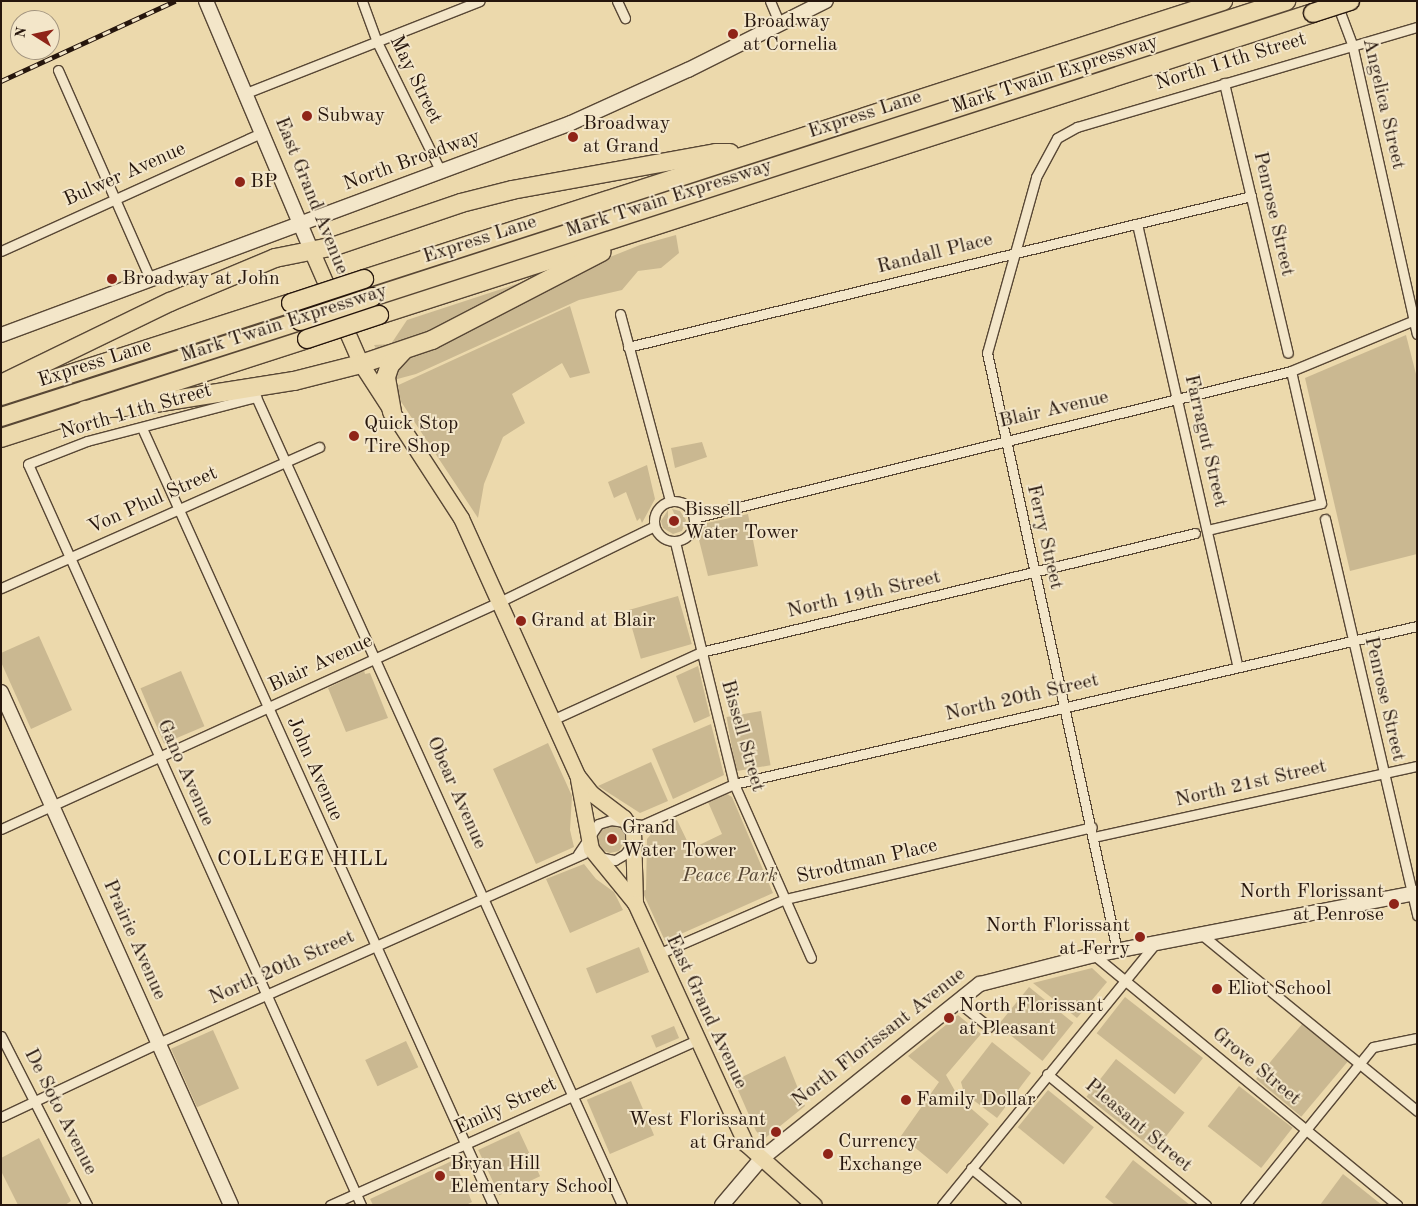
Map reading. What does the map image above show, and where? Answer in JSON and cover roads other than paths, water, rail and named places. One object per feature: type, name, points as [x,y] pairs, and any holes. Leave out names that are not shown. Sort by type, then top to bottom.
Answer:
[{"type":"highway","name":"Mark Twain Expressway","points":[[1,396],[1223,1]]},
{"type":"highway","name":"Express Lane","points":[[1,417],[1286,1]]},
{"type":"highway","name":"Mark Twain Expressway","points":[[1,438],[1350,1]]},
{"type":"highway","points":[[1,384],[229,275],[275,258],[312,252],[461,203],[512,190],[716,153],[751,154]]},
{"type":"highway","points":[[86,410],[136,406],[294,381],[362,364],[403,351],[445,334],[646,229]]},
{"type":"highway","points":[[392,412],[386,376],[390,365],[403,351]]},
{"type":"main road","name":"East Grand Avenue","points":[[206,1],[263,132],[312,252],[362,364],[452,501],[577,775],[591,793],[635,824],[632,887],[635,903],[742,1138],[760,1160],[814,1205]]},
{"type":"main road","name":"North Broadway","points":[[1,335],[300,222],[441,172],[618,104],[826,1]]},
{"type":"main road","name":"Prairie Avenue","points":[[1,692],[231,1205]]},
{"type":"main road","name":"East Grand Avenue","points":[[577,775],[587,839],[595,855],[635,903]]},
{"type":"main road","name":"North Florissant Avenue","points":[[722,1205],[760,1160],[956,1001],[992,979],[1117,950],[1414,893]]},
{"type":"street","name":"May Street","points":[[362,1],[377,42],[441,172]]},
{"type":"street","points":[[246,93],[480,1]]},
{"type":"street","points":[[617,1],[624,18]]},
{"type":"street","points":[[770,1],[780,24]]},
{"type":"street","name":"Angelica Street","points":[[1336,1],[1352,44],[1417,334]]},
{"type":"street","name":"North 11th Street","points":[[1057,138],[1077,127],[1352,44],[1417,27]]},
{"type":"street","points":[[58,70],[150,279]]},
{"type":"street","name":"Penrose Street","points":[[1224,83],[1288,353]]},
{"type":"street","name":"Bulwer Avenue","points":[[1,251],[263,132]]},
{"type":"street","name":"Ferry Street","points":[[1057,138],[1045,156],[1036,177],[987,353],[1034,573],[1066,706],[1117,950]]},
{"type":"street","name":"Randall Place","points":[[628,348],[1251,196]]},
{"type":"street","name":"Farragut Street","points":[[1137,224],[1238,667]]},
{"type":"street","points":[[620,314],[670,501]]},
{"type":"street","name":"Blair Avenue","points":[[694,518],[1291,371],[1415,319]]},
{"type":"street","points":[[1207,530],[1321,503],[1291,371]]},
{"type":"street","name":"North 11th Street","points":[[28,464],[87,441],[256,397]]},
{"type":"street","name":"Obear Avenue","points":[[256,397],[376,658],[622,1205]]},
{"type":"street","name":"John Avenue","points":[[142,428],[492,1205]]},
{"type":"street","name":"Von Phul Street","points":[[1,588],[285,460],[319,447]]},
{"type":"street","name":"Gano Avenue","points":[[28,464],[361,1205]]},
{"type":"street","points":[[670,501],[685,504],[694,518],[690,534],[676,542],[663,538],[653,527],[658,509],[670,501]]},
{"type":"street","name":"Penrose Street","points":[[1325,519],[1383,772],[1414,893],[1417,915]]},
{"type":"street","name":"Blair Avenue","points":[[1,829],[498,602],[653,527]]},
{"type":"street","name":"North 19th Street","points":[[552,720],[701,652],[1195,533]]},
{"type":"street","name":"Bissell Street","points":[[676,542],[734,784],[811,958]]},
{"type":"street","name":"North 20th Street","points":[[578,854],[593,828],[604,821],[635,824],[734,784],[1417,626]]},
{"type":"street","name":"North 21st Street","points":[[1094,837],[1417,766]]},
{"type":"street","name":"Strodtman Place","points":[[658,954],[785,899],[1092,827]]},
{"type":"street","name":"North 20th Street","points":[[1,1117],[158,1043],[578,854],[595,855],[614,860],[625,854],[634,838]]},
{"type":"street","points":[[1201,934],[1417,1111]]},
{"type":"street","points":[[942,1205],[1047,1074],[1156,943]]},
{"type":"street","name":"Grove Street","points":[[1094,955],[1397,1205]]},
{"type":"street","points":[[956,1001],[989,1027]]},
{"type":"street","name":"De Soto Avenue","points":[[1,1036],[87,1205]]},
{"type":"street","points":[[1244,1205],[1373,1047],[1417,1038]]},
{"type":"street","name":"Emily Street","points":[[330,1205],[697,1040]]},
{"type":"street","name":"Pleasant Street","points":[[1047,1074],[1206,1205]]},
{"type":"street","points":[[971,1168],[1016,1205]]},
{"type":"railway","points":[[1,81],[175,1]]},
{"type":"place","name":"Broadway at Cornelia","points":[[733,34]]},
{"type":"place","name":"Subway","points":[[307,116]]},
{"type":"place","name":"Broadway at Grand","points":[[573,137]]},
{"type":"place","name":"BP","points":[[240,182]]},
{"type":"place","name":"Broadway at John","points":[[112,279]]},
{"type":"place","name":"Quick Stop Tire Shop","points":[[354,436]]},
{"type":"place","name":"Bissell Water Tower","points":[[674,521]]},
{"type":"place","name":"Grand at Blair","points":[[521,621]]},
{"type":"place","name":"Grand Water Tower","points":[[612,839]]},
{"type":"place","name":"North Florissant at Penrose","points":[[1394,904]]},
{"type":"place","name":"North Florissant at Ferry","points":[[1140,937]]},
{"type":"place","name":"Eliot School","points":[[1217,989]]},
{"type":"place","name":"North Florissant at Pleasant","points":[[949,1018]]},
{"type":"place","name":"Family Dollar","points":[[906,1100]]},
{"type":"place","name":"West Florissant at Grand","points":[[776,1132]]},
{"type":"place","name":"Currency Exchange","points":[[828,1154]]},
{"type":"place","name":"Bryan Hill Elementary School","points":[[440,1176]]},
{"type":"district","name":"COLLEGE HILL","points":[[303,860]]},
{"type":"park label","name":"Peace Park","points":[[730,876]]}]
